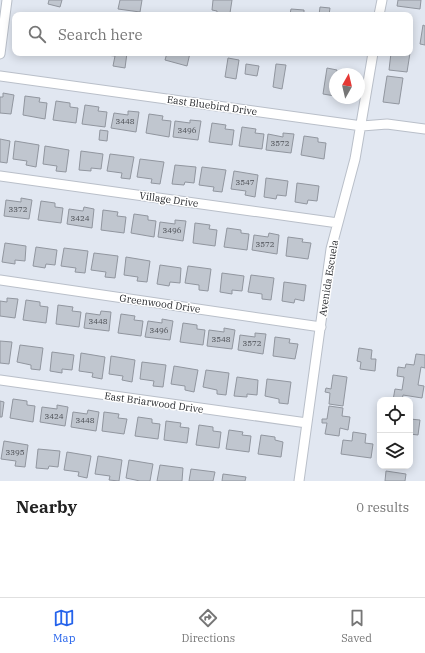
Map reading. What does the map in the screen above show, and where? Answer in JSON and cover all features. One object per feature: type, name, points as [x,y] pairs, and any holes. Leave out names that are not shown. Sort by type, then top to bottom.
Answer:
[{"type":"street","points":[[0,54],[7,0]]},
{"type":"street","points":[[380,12],[382,0]]},
{"type":"street","name":"Avenida Escuela","points":[[299,481],[331,249],[355,159],[362,126],[373,56]]},
{"type":"street","name":"East Bluebird Drive","points":[[0,76],[362,126],[387,124],[425,129]]},
{"type":"street","name":"Village Drive","points":[[0,176],[338,223]]},
{"type":"street","name":"Greenwood Drive","points":[[0,280],[321,327]]},
{"type":"street","name":"East Briarwood Drive","points":[[0,380],[307,423]]},
{"type":"building","points":[[49,0],[62,0],[60,7],[48,4]]},
{"type":"building","points":[[120,0],[142,0],[140,12],[118,9]]},
{"type":"building","points":[[213,0],[232,0],[230,12],[217,12],[212,10]]},
{"type":"building","points":[[398,0],[421,0],[420,9],[397,6]]},
{"type":"building","points":[[320,7],[330,8],[329,12],[319,12]]},
{"type":"building","points":[[291,9],[304,10],[304,12],[290,12]]},
{"type":"building","points":[[423,25],[425,26],[425,45],[420,44]]},
{"type":"building","points":[[115,56],[127,56],[125,68],[113,66]]},
{"type":"building","points":[[166,56],[189,56],[187,66],[165,60]]},
{"type":"building","points":[[391,56],[410,56],[407,72],[389,70]]},
{"type":"building","points":[[228,58],[239,60],[236,79],[225,77]]},
{"type":"building","points":[[246,64],[259,66],[257,76],[245,74]]},
{"type":"building","points":[[276,64],[286,65],[282,89],[273,87]]},
{"type":"building","points":[[327,68],[329,68],[329,95],[323,94]]},
{"type":"building","points":[[387,76],[403,78],[399,104],[383,102]]},
{"type":"building","points":[[3,93],[14,95],[11,114],[0,113],[0,97],[3,97]]},
{"type":"building","points":[[25,96],[40,98],[39,102],[47,103],[45,119],[23,115]]},
{"type":"building","points":[[56,101],[70,103],[70,107],[78,108],[76,123],[53,120]]},
{"type":"building","points":[[85,105],[99,107],[98,111],[107,112],[105,127],[82,124]]},
{"type":"building","points":[[128,111],[139,112],[136,132],[111,128],[114,113],[128,115]]},
{"type":"building","points":[[149,114],[163,116],[162,120],[171,121],[169,137],[146,133]]},
{"type":"building","points":[[190,120],[201,121],[198,140],[173,137],[175,121],[190,123]]},
{"type":"building","points":[[212,123],[226,125],[225,129],[234,130],[232,145],[209,142]]},
{"type":"building","points":[[242,127],[256,129],[255,133],[264,134],[262,149],[239,146]]},
{"type":"building","points":[[100,130],[108,131],[107,141],[99,140]]},
{"type":"building","points":[[283,133],[294,134],[291,153],[266,150],[268,134],[283,137]]},
{"type":"building","points":[[304,136],[318,138],[318,142],[326,143],[324,159],[301,155]]},
{"type":"building","points":[[0,139],[10,141],[7,163],[0,162]]},
{"type":"building","points":[[15,141],[39,145],[36,167],[26,165],[27,161],[13,159]]},
{"type":"building","points":[[45,146],[69,150],[66,172],[56,171],[57,166],[43,164]]},
{"type":"building","points":[[81,151],[103,154],[101,169],[91,168],[91,171],[79,170]]},
{"type":"building","points":[[110,154],[134,157],[130,179],[121,178],[122,173],[107,171]]},
{"type":"building","points":[[140,159],[164,162],[160,184],[151,183],[152,179],[137,177]]},
{"type":"building","points":[[175,165],[196,167],[194,183],[185,182],[184,185],[172,184]]},
{"type":"building","points":[[202,167],[226,170],[222,192],[213,191],[214,187],[199,185]]},
{"type":"building","points":[[234,171],[258,175],[255,197],[245,195],[246,191],[231,189]]},
{"type":"building","points":[[266,178],[288,181],[286,196],[277,195],[276,199],[264,197]]},
{"type":"building","points":[[297,183],[319,186],[317,201],[308,200],[307,204],[295,202]]},
{"type":"building","points":[[21,198],[32,200],[29,219],[4,216],[6,200],[21,202]]},
{"type":"building","points":[[41,201],[55,203],[55,207],[63,208],[61,223],[38,220]]},
{"type":"building","points":[[84,207],[94,209],[92,228],[67,224],[69,209],[83,211]]},
{"type":"building","points":[[103,210],[118,212],[117,216],[126,217],[124,233],[101,230]]},
{"type":"building","points":[[134,214],[148,216],[148,220],[156,221],[154,237],[131,233]]},
{"type":"building","points":[[175,220],[186,221],[183,241],[158,237],[160,222],[175,224]]},
{"type":"building","points":[[195,223],[210,225],[209,229],[217,230],[215,246],[193,243]]},
{"type":"building","points":[[227,228],[241,230],[241,233],[249,234],[247,250],[224,247]]},
{"type":"building","points":[[269,233],[279,235],[277,254],[252,250],[254,235],[268,237]]},
{"type":"building","points":[[288,237],[303,239],[302,242],[311,243],[308,259],[286,256]]},
{"type":"building","points":[[5,243],[26,246],[25,261],[15,260],[15,264],[2,262]]},
{"type":"building","points":[[36,247],[57,250],[55,265],[46,264],[45,268],[33,266]]},
{"type":"building","points":[[64,248],[88,251],[85,273],[75,272],[76,268],[61,266]]},
{"type":"building","points":[[94,253],[118,256],[115,278],[105,277],[106,272],[91,270]]},
{"type":"building","points":[[126,257],[150,261],[147,282],[137,281],[138,277],[124,275]]},
{"type":"building","points":[[160,265],[181,268],[180,283],[170,282],[169,286],[157,284]]},
{"type":"building","points":[[188,266],[211,269],[208,291],[199,290],[199,285],[185,283]]},
{"type":"building","points":[[222,273],[244,276],[242,291],[232,290],[232,294],[220,292]]},
{"type":"building","points":[[251,275],[274,278],[271,300],[262,299],[262,294],[248,292]]},
{"type":"building","points":[[284,282],[306,285],[304,301],[295,299],[294,303],[282,301]]},
{"type":"building","points":[[7,298],[18,299],[15,318],[0,316],[0,301],[7,302]]},
{"type":"building","points":[[26,300],[40,302],[40,306],[48,307],[46,323],[23,320]]},
{"type":"building","points":[[58,305],[73,307],[72,311],[81,312],[79,327],[56,324]]},
{"type":"building","points":[[101,311],[111,312],[109,331],[84,328],[86,313],[100,315]]},
{"type":"building","points":[[121,314],[135,316],[134,320],[143,321],[141,336],[118,333]]},
{"type":"building","points":[[162,319],[173,321],[170,340],[145,337],[148,321],[162,323]]},
{"type":"building","points":[[183,323],[197,325],[197,329],[205,330],[203,345],[180,342]]},
{"type":"building","points":[[224,328],[235,330],[232,349],[207,346],[209,330],[224,332]]},
{"type":"building","points":[[255,333],[266,334],[263,354],[238,350],[240,335],[255,337]]},
{"type":"building","points":[[275,337],[290,339],[289,343],[298,344],[295,359],[273,356]]},
{"type":"building","points":[[0,341],[12,342],[9,364],[0,363]]},
{"type":"building","points":[[20,345],[43,348],[40,370],[31,369],[31,365],[17,362]]},
{"type":"building","points":[[359,348],[372,350],[371,359],[376,359],[375,371],[360,369],[361,362],[357,361]]},
{"type":"building","points":[[52,352],[74,355],[72,370],[62,369],[62,373],[50,371]]},
{"type":"building","points":[[81,353],[105,357],[102,379],[92,377],[93,373],[79,371]]},
{"type":"building","points":[[416,354],[425,355],[425,368],[421,367],[418,385],[424,386],[422,398],[403,395],[403,397],[394,397],[395,389],[402,390],[404,377],[397,376],[398,367],[405,368],[406,364],[414,365]]},
{"type":"building","points":[[111,356],[135,360],[132,382],[122,380],[123,376],[109,374]]},
{"type":"building","points":[[142,362],[166,365],[163,387],[153,386],[154,381],[140,379]]},
{"type":"building","points":[[174,366],[198,370],[194,392],[185,390],[185,386],[171,384]]},
{"type":"building","points":[[206,370],[229,373],[226,395],[217,394],[217,390],[203,387]]},
{"type":"building","points":[[333,375],[347,377],[343,406],[329,404],[330,393],[325,392],[326,388],[331,389]]},
{"type":"building","points":[[237,377],[258,380],[257,395],[247,394],[247,397],[234,396]]},
{"type":"building","points":[[267,379],[291,382],[288,404],[279,403],[279,399],[265,396]]},
{"type":"building","points":[[13,399],[27,401],[27,405],[35,406],[33,422],[10,418]]},
{"type":"building","points":[[0,401],[4,402],[2,417],[0,417]]},
{"type":"building","points":[[57,405],[68,407],[65,426],[40,422],[42,407],[57,409]]},
{"type":"building","points":[[329,406],[343,408],[342,416],[350,417],[348,430],[340,428],[339,436],[325,434],[327,423],[322,423],[322,419],[327,419]]},
{"type":"building","points":[[88,410],[99,412],[96,431],[71,427],[73,412],[87,414]]},
{"type":"building","points":[[104,412],[119,414],[118,418],[127,419],[124,434],[102,431]]},
{"type":"building","points":[[138,417],[152,419],[152,423],[160,424],[158,439],[135,436]]},
{"type":"building","points":[[413,419],[420,420],[418,435],[413,434]]},
{"type":"building","points":[[166,421],[181,423],[180,427],[189,428],[187,443],[164,440]]},
{"type":"building","points":[[199,425],[213,427],[213,431],[221,432],[219,448],[196,445]]},
{"type":"building","points":[[229,430],[243,432],[242,435],[251,436],[249,452],[226,449]]},
{"type":"building","points":[[353,432],[366,434],[365,443],[373,444],[371,458],[341,454],[343,440],[352,441]]},
{"type":"building","points":[[261,435],[275,437],[275,440],[283,442],[281,457],[258,454]]},
{"type":"building","points":[[4,441],[28,445],[25,467],[15,466],[16,461],[1,459]]},
{"type":"building","points":[[38,449],[60,451],[58,467],[49,466],[48,469],[36,468]]},
{"type":"building","points":[[67,452],[91,456],[87,478],[78,476],[79,472],[64,470]]},
{"type":"building","points":[[98,456],[122,460],[119,481],[109,480],[110,476],[95,474]]},
{"type":"building","points":[[129,460],[153,464],[150,481],[140,481],[126,478]]},
{"type":"building","points":[[160,465],[183,468],[182,481],[157,481]]},
{"type":"building","points":[[191,469],[215,472],[213,481],[189,481]]},
{"type":"building","points":[[386,471],[406,474],[405,481],[385,481]]},
{"type":"building","points":[[223,474],[246,477],[245,481],[222,481]]}]
